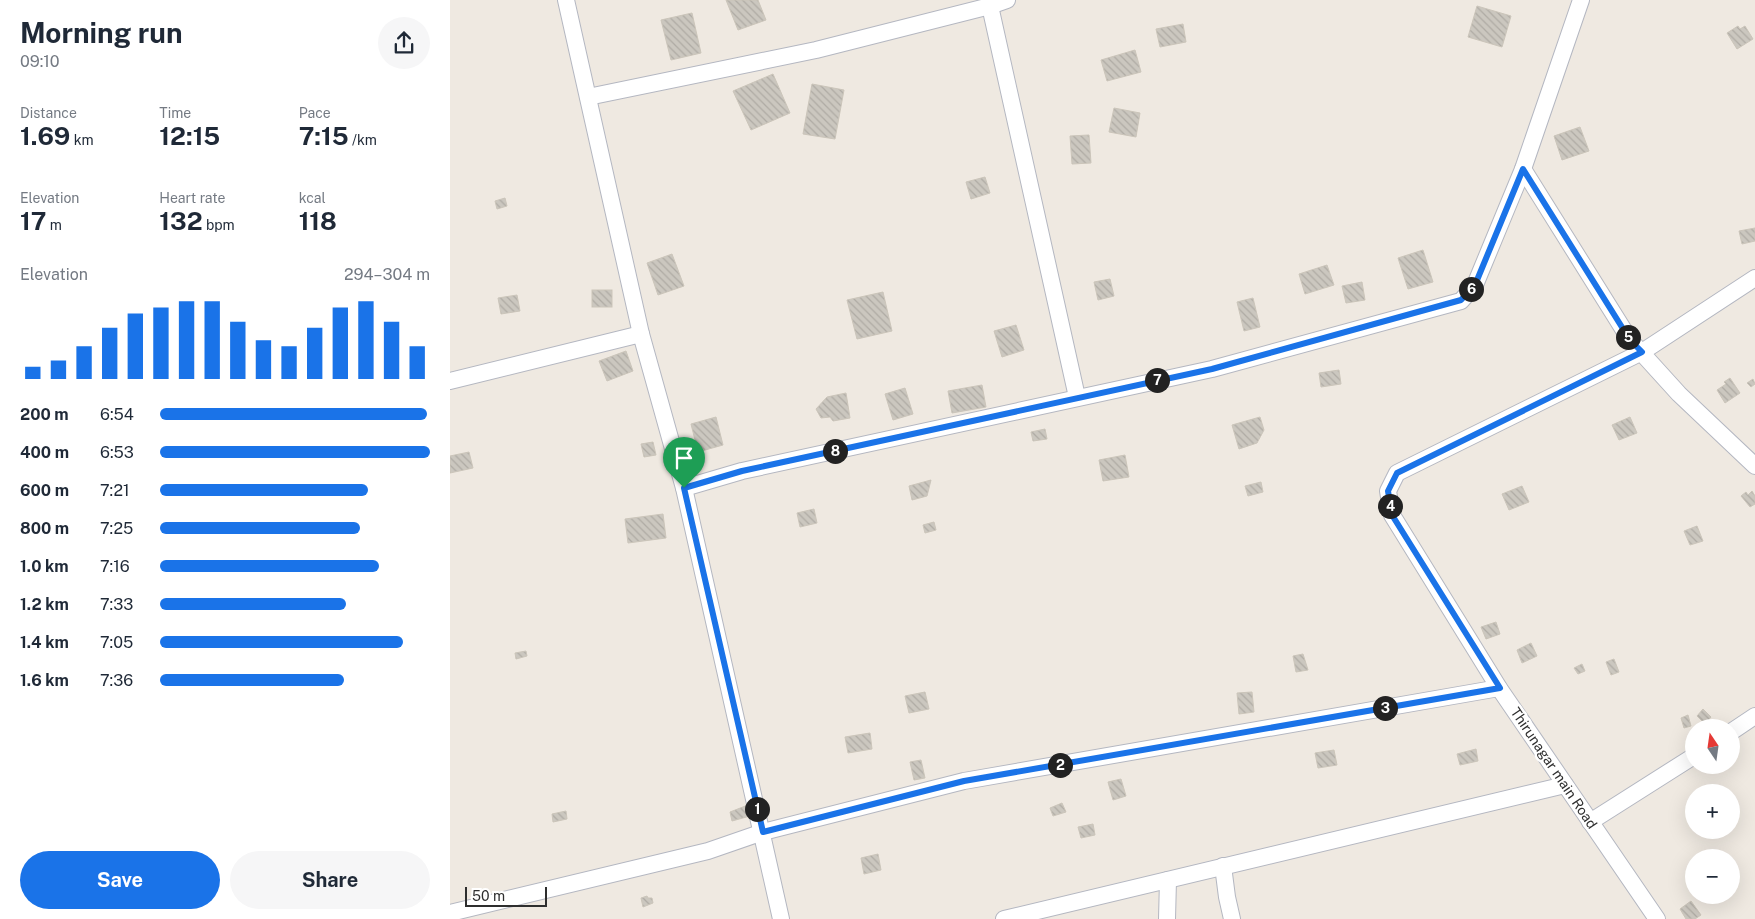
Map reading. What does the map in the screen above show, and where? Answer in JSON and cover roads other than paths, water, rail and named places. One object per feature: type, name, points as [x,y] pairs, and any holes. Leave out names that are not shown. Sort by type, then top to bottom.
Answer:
[{"type":"street","points":[[566,0],[641,334],[684,488],[763,832],[781,919]]},
{"type":"street","points":[[588,96],[816,50],[1007,0]]},
{"type":"street","points":[[684,488],[742,471],[1212,369],[1461,300],[1475,285],[1523,169],[1581,0]]},
{"type":"street","points":[[990,6],[1077,397]]},
{"type":"street","points":[[1523,169],[1630,340],[1679,394],[1755,466]]},
{"type":"street","name":"Thirunagar main Road","points":[[1657,919],[1500,688],[1392,515],[1388,491],[1397,473],[1642,352],[1755,278]]},
{"type":"street","points":[[450,381],[641,334]]},
{"type":"street","points":[[450,913],[708,851],[763,832],[964,781],[1500,688]]},
{"type":"street","points":[[1740,726],[1755,716]]},
{"type":"street","points":[[1590,822],[1685,762]]},
{"type":"street","points":[[1004,919],[1566,785]]},
{"type":"street","points":[[1223,866],[1232,919]]},
{"type":"street","points":[[1167,919],[1168,880]]}]
